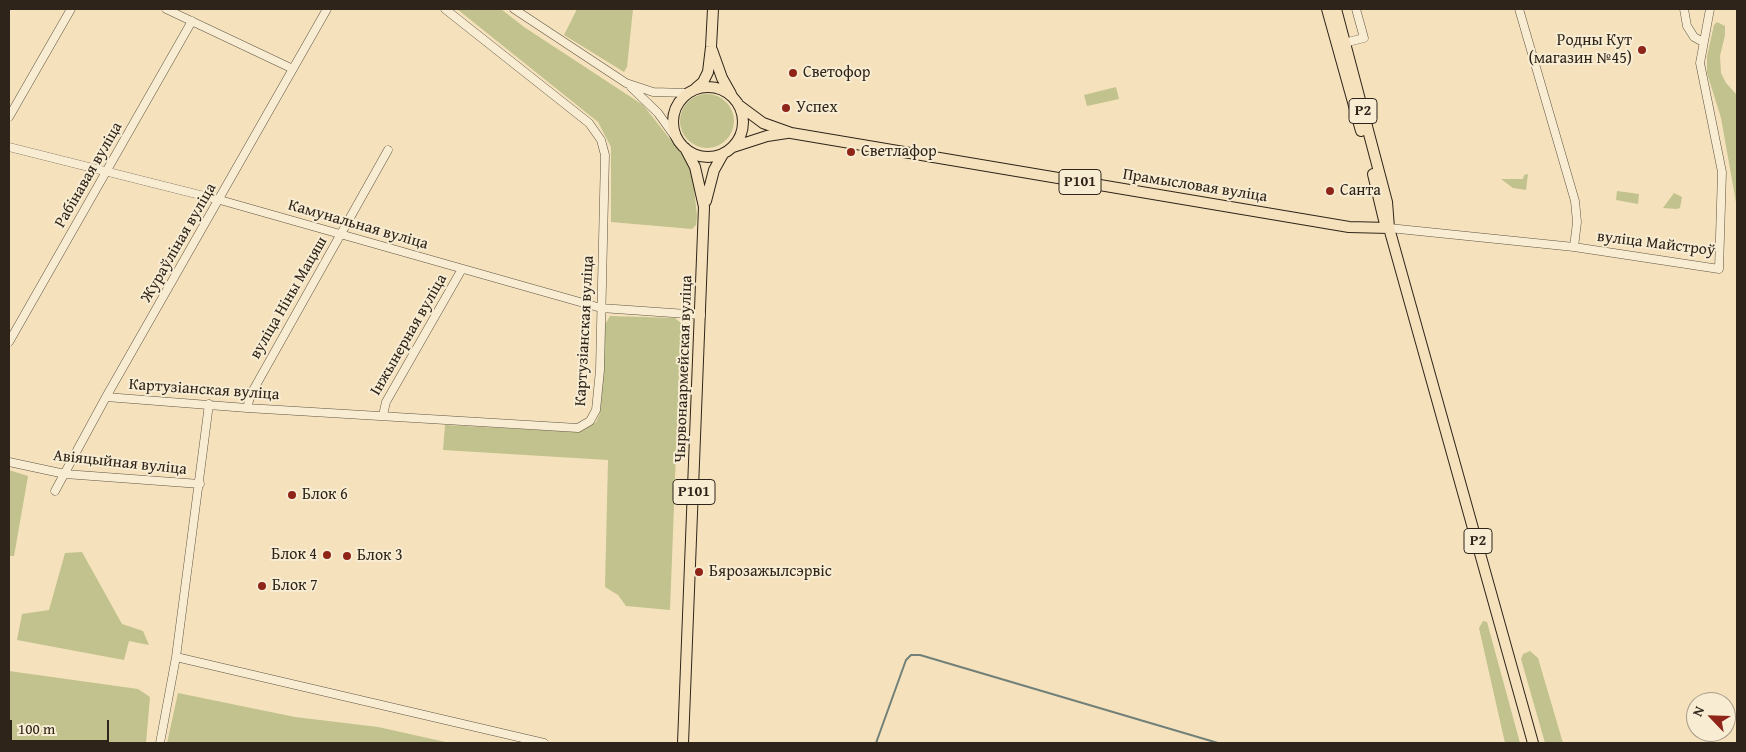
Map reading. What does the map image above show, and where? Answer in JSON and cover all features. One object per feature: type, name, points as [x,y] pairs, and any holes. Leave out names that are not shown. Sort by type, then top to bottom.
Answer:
[{"type":"main road","points":[[676,138],[673,126],[674,113],[679,102],[706,77],[712,47],[713,9]]},
{"type":"main road","name":"Р2","points":[[1327,9],[1341,44],[1387,202],[1389,228],[1533,743]]},
{"type":"main road","name":"Р2","points":[[1336,9],[1341,44],[1383,219],[1389,228]]},
{"type":"main road","points":[[712,47],[722,78],[731,95]]},
{"type":"main road","points":[[691,91],[714,87],[731,95]]},
{"type":"main road","name":"Р101","points":[[731,95],[740,106]]},
{"type":"main road","points":[[733,147],[743,128],[740,106]]},
{"type":"main road","name":"Прамысловая вуліца","points":[[740,106],[764,123],[791,133],[1361,228],[1389,228]]},
{"type":"main road","name":"Прамысловая вуліца","points":[[733,147],[767,136],[791,133]]},
{"type":"main road","name":"Р101","points":[[676,138],[685,148],[696,155],[710,157],[723,154],[733,147]]},
{"type":"main road","name":"Чырвонаармейская вуліца","points":[[685,148],[695,167],[704,206]]},
{"type":"main road","name":"Чырвонаармейская вуліца","points":[[683,743],[704,206],[714,170],[723,154]]},
{"type":"main road","points":[[1361,228],[1370,224],[1375,218],[1380,204]]},
{"type":"street","points":[[9,117],[71,9]]},
{"type":"street","points":[[166,9],[293,69]]},
{"type":"street","name":"Жураўліная вуліца","points":[[55,491],[106,396],[220,200],[327,9]]},
{"type":"street","name":"Картузіанская вуліца","points":[[106,396],[247,408],[578,428],[590,421],[596,410],[601,308],[605,155],[601,140],[589,123],[445,9]]},
{"type":"street","points":[[514,9],[626,83],[658,113],[676,138]]},
{"type":"street","points":[[1341,44],[1364,38],[1356,9]]},
{"type":"street","points":[[1519,9],[1575,202],[1577,222],[1574,247]]},
{"type":"street","points":[[1684,9],[1687,26],[1694,37],[1703,42]]},
{"type":"street","name":"вуліца Майстроў","points":[[1389,228],[1574,247],[1719,269],[1722,172],[1700,63],[1710,9]]},
{"type":"street","name":"Рабінавая вуліца","points":[[9,342],[192,21]]},
{"type":"street","points":[[626,83],[653,92],[691,91]]},
{"type":"street","name":"Камунальная вуліца","points":[[9,147],[220,200],[601,308],[701,315]]},
{"type":"street","name":"вуліца Ніны Мацяш","points":[[247,408],[250,394],[388,150]]},
{"type":"street","name":"Інжынерная вуліца","points":[[382,415],[386,402],[462,269]]},
{"type":"street","points":[[160,743],[176,657],[209,404]]},
{"type":"street","name":"Авіяцыйная вуліца","points":[[9,462],[64,474],[200,484]]},
{"type":"street","points":[[176,657],[544,743]]},
{"type":"green space","points":[[457,9],[501,9],[524,27],[643,105],[689,163],[693,179],[697,216],[696,225],[692,229],[611,222],[611,147],[598,122]]},
{"type":"green space","points":[[577,9],[633,9],[627,67],[624,72],[564,35]]},
{"type":"green space","points":[[1717,22],[1725,26],[1720,56],[1721,73],[1726,83],[1737,95],[1737,208],[1721,118],[1707,73],[1707,56],[1714,25]]},
{"type":"green space","points":[[1116,87],[1119,99],[1087,106],[1084,95]]},
{"type":"green space","points":[[702,94],[712,94],[722,98],[730,106],[734,121],[730,136],[722,144],[712,148],[702,148],[692,144],[684,136],[680,126],[680,116],[684,106],[692,98]]},
{"type":"green space","points":[[1528,174],[1526,190],[1513,188],[1501,179],[1523,179],[1524,175]]},
{"type":"green space","points":[[1617,191],[1639,194],[1638,204],[1616,200]]},
{"type":"green space","points":[[1674,193],[1682,197],[1680,208],[1663,208]]},
{"type":"green space","points":[[610,316],[675,318],[681,323],[670,610],[626,606],[618,595],[605,587],[608,460],[443,450],[445,425],[578,432],[596,422],[600,413],[603,328]]},
{"type":"green space","points":[[9,470],[28,476],[14,556],[9,556]]},
{"type":"green space","points":[[82,552],[122,624],[143,631],[149,645],[129,641],[124,660],[17,640],[22,614],[49,610],[65,553]]},
{"type":"green space","points":[[1483,621],[1487,622],[1520,743],[1505,743],[1479,628]]},
{"type":"green space","points":[[1530,651],[1538,658],[1563,743],[1545,743],[1521,659],[1523,654]]},
{"type":"green space","points":[[9,671],[138,689],[150,697],[146,743],[9,743]]},
{"type":"green space","points":[[178,693],[295,717],[378,727],[450,743],[167,743]]},
{"type":"waterway","points":[[876,743],[906,660],[911,655],[920,655],[1218,743]]},
{"type":"place","name":"Родны Кут (магазин №45)","points":[[1642,50]]},
{"type":"place","name":"Светофор","points":[[793,73]]},
{"type":"place","name":"Успех","points":[[786,108]]},
{"type":"place","name":"Светлафор","points":[[851,152]]},
{"type":"place","name":"Санта","points":[[1330,191]]},
{"type":"place","name":"Блок 6","points":[[292,495]]},
{"type":"place","name":"Блок 4","points":[[327,555]]},
{"type":"place","name":"Блок 3","points":[[347,556]]},
{"type":"place","name":"Бярозажылсэрвіс","points":[[699,572]]},
{"type":"place","name":"Блок 7","points":[[262,586]]}]
